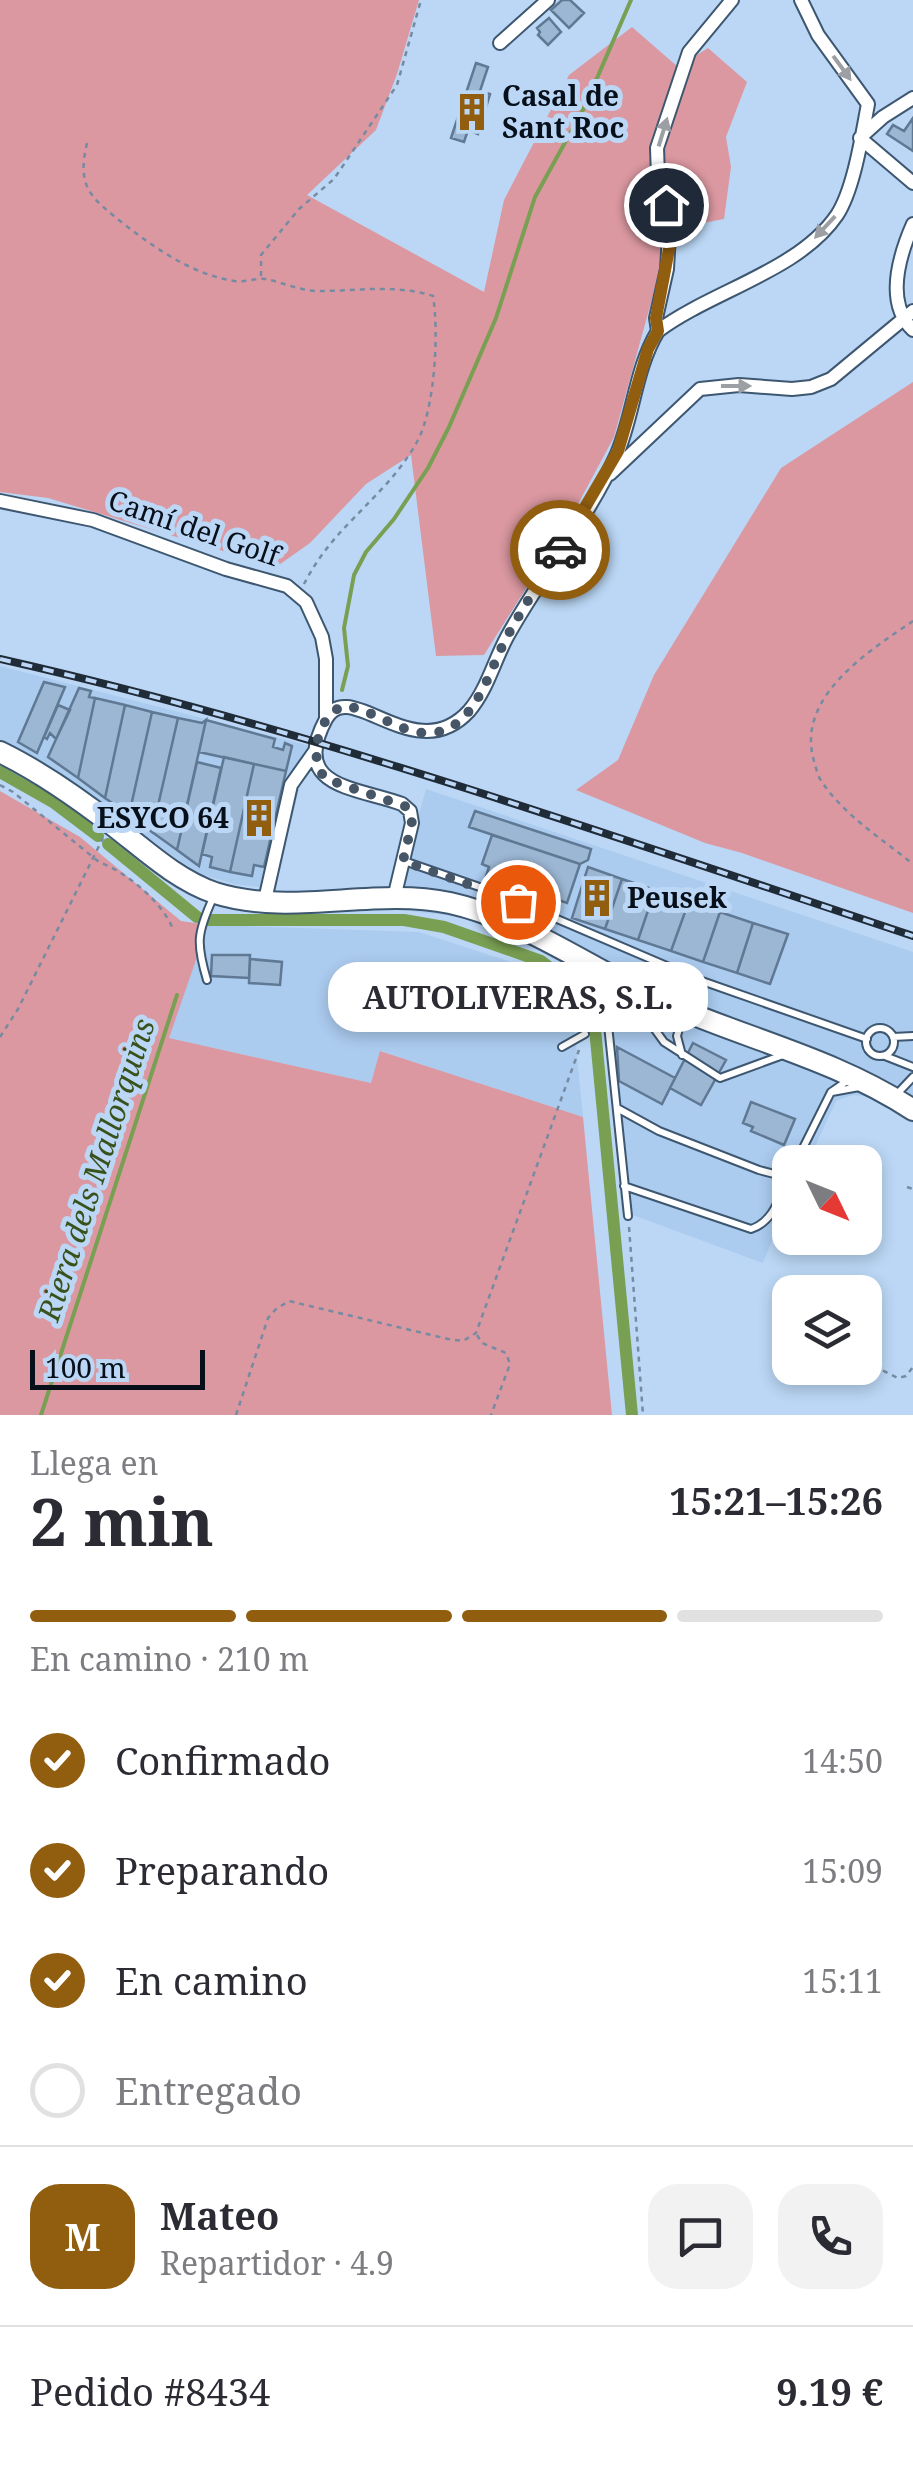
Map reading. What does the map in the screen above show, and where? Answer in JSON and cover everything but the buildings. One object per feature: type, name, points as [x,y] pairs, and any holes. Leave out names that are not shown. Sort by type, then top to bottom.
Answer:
[{"type":"main road","points":[[0,752],[52,781],[176,872],[215,893],[265,900],[394,898],[452,904],[486,914],[607,987],[831,1066],[913,1110]]},
{"type":"street","points":[[500,43],[548,0]]},
{"type":"street","points":[[658,331],[656,318],[669,249],[668,220],[657,167],[659,140],[690,52],[732,0]]},
{"type":"street","points":[[800,0],[818,36],[868,104],[883,110],[907,102]]},
{"type":"street","points":[[860,138],[907,102]]},
{"type":"street","points":[[326,719],[343,706],[421,733],[443,730],[458,722],[475,704],[505,640],[604,479],[630,414],[648,349],[658,331],[786,259],[825,229],[849,187],[868,104]]},
{"type":"street","points":[[860,138],[913,183]]},
{"type":"street","points":[[604,479],[700,389],[811,386],[831,379],[910,320],[898,291],[899,260],[913,224]]},
{"type":"street","points":[[630,414],[644,431],[665,424]]},
{"type":"street","name":"Camí del Golf","points":[[0,501],[93,520],[226,568],[276,581],[297,593],[313,613],[326,659],[326,719],[317,748],[290,785],[265,900]]},
{"type":"street","points":[[317,748],[317,768],[326,779],[402,804],[410,812],[412,823],[394,898]]},
{"type":"lane","points":[[403,861],[494,892],[702,981],[867,1039]]},
{"type":"lane","points":[[207,980],[197,944],[215,893]]},
{"type":"lane","points":[[607,987],[632,1000],[664,1042],[720,1078],[761,1060],[795,1052]]},
{"type":"lane","points":[[607,987],[632,1000]]},
{"type":"lane","points":[[607,987],[628,1216]]},
{"type":"lane","points":[[682,1056],[677,1036],[680,1022],[692,1014]]},
{"type":"lane","points":[[884,1056],[892,1050],[894,1037],[880,1028],[867,1039],[870,1052],[913,1067]]},
{"type":"lane","points":[[562,1047],[584,1034]]},
{"type":"lane","points":[[894,1037],[913,1036]]},
{"type":"lane","points":[[804,1145],[830,1092],[831,1066]]},
{"type":"lane","points":[[894,1098],[913,1077]]},
{"type":"lane","points":[[830,1092],[841,1084],[866,1082]]},
{"type":"lane","points":[[830,1092],[866,1082]]},
{"type":"lane","points":[[616,1108],[659,1130],[772,1173]]},
{"type":"lane","points":[[624,1186],[752,1229],[764,1225],[772,1212]]},
{"type":"path","points":[[261,279],[261,256],[298,209],[334,179],[396,85],[421,0]]},
{"type":"path","points":[[87,143],[82,164],[86,188],[96,204],[168,256],[197,270],[238,282],[261,279],[313,291],[360,288],[433,296],[438,326],[429,408],[418,439],[376,495],[328,542],[297,593]]},
{"type":"path","points":[[913,621],[838,679],[812,727],[810,747],[820,781],[854,816],[913,864]]},
{"type":"path","points":[[0,786],[13,792],[93,856],[114,867],[166,912],[172,927]]},
{"type":"path","points":[[0,1037],[112,824]]},
{"type":"path","points":[[236,1415],[268,1318],[289,1302],[448,1340],[463,1341],[476,1333],[584,1034],[607,987]]},
{"type":"path","points":[[628,1216],[643,1415]]},
{"type":"path","points":[[476,1333],[482,1342],[506,1352],[510,1364],[491,1415]]},
{"type":"path","points":[[882,1370],[898,1378],[906,1376],[913,1367]]},
{"type":"shaded area","points":[[0,0],[419,0],[376,130],[307,195],[484,292],[504,200],[569,75],[632,27],[678,67],[708,48],[747,82],[726,137],[731,167],[724,219],[660,231],[664,255],[614,437],[571,517],[484,655],[436,656],[411,455],[366,484],[310,543],[276,567],[48,498],[0,492]]},
{"type":"shaded area","points":[[913,382],[913,913],[705,843],[576,790],[618,760],[654,675],[781,468]]},
{"type":"shaded area","points":[[0,666],[310,746],[274,889],[234,884],[200,874],[26,758],[0,747]]},
{"type":"shaded area","points":[[426,789],[913,952],[913,1124],[889,1104],[853,1095],[836,1101],[816,1145],[772,1145],[772,1241],[763,1263],[622,1211],[605,1015],[594,983],[545,952],[462,917],[392,909]]},
{"type":"shaded area","points":[[0,791],[80,837],[181,921],[208,925],[169,1038],[371,1083],[380,1051],[583,1117],[612,1415],[0,1415]]},
{"type":"shaded area","points":[[208,925],[419,932],[508,961],[572,1003],[583,1117],[381,1051],[371,1083],[168,1038]]},
{"type":"waterway","points":[[342,690],[348,666],[344,628],[354,575],[366,552],[428,468],[449,427],[496,318],[535,197],[584,108],[631,0]]},
{"type":"waterway","points":[[0,772],[53,802],[98,836]]},
{"type":"waterway","points":[[108,844],[197,917]]},
{"type":"waterway","points":[[209,920],[404,920],[444,927],[541,961],[563,978],[585,1006]]},
{"type":"waterway","name":"Riera dels Mallorquins","points":[[41,1415],[177,995]]},
{"type":"waterway","points":[[595,1029],[632,1415]]},
{"type":"railway","points":[[0,659],[346,751],[913,936]]},
{"type":"way so far","points":[[518,902],[403,861],[412,823],[407,807],[326,779],[317,768],[316,756],[326,719],[338,707],[350,706],[421,733],[433,733],[458,722],[475,704],[505,640],[560,550]]},
{"type":"place","name":"Casal de Sant Roc","points":[[472,112]]},
{"type":"place","name":"ESYCO 64","points":[[259,818]]},
{"type":"place","name":"Peusek","points":[[597,898]]},
{"type":"place","name":"AUTOLIVERAS, S.L.","points":[[518,902]]},
{"type":"route","points":[[560,550],[618,451],[648,349],[658,331],[656,318],[669,249],[666,205]]}]
